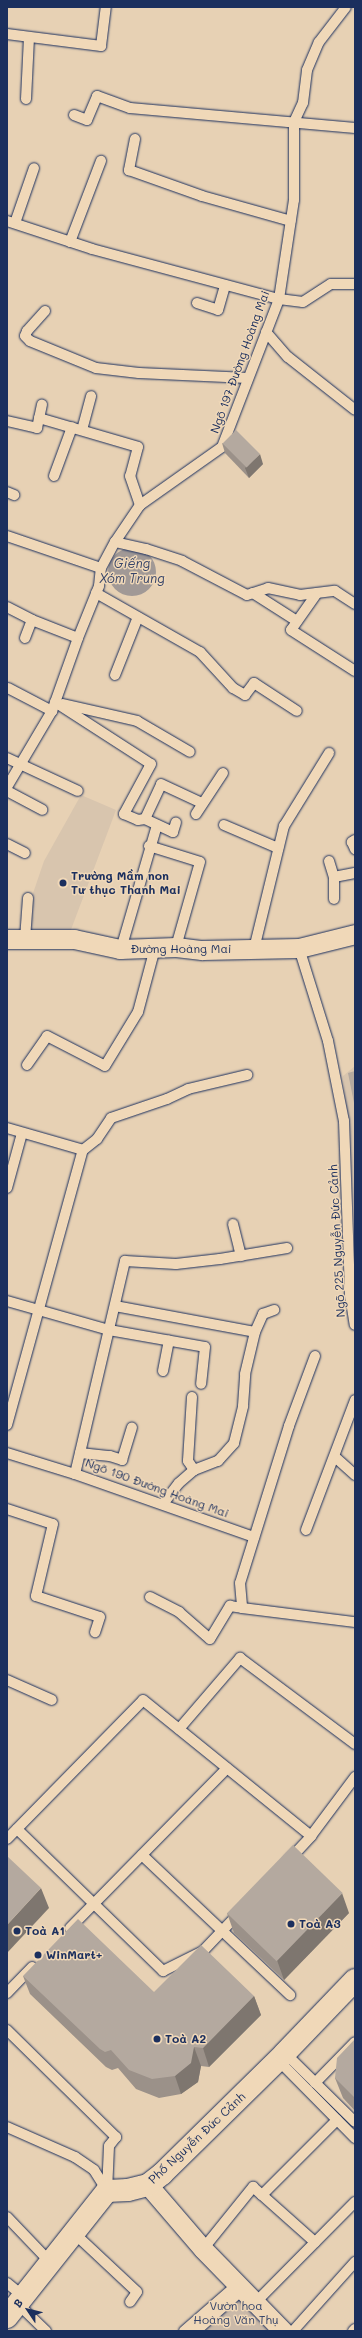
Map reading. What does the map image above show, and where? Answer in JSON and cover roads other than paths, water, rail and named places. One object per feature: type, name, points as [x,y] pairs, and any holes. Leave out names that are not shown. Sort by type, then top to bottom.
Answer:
[{"type":"street","name":"Đường Hoàng Mai","points":[[16,939],[74,939],[121,949],[176,947],[202,950],[299,948],[355,934]]},
{"type":"street","name":"Phố Nguyễn Đức Cảnh","points":[[107,2191],[128,2190],[148,2185],[282,2056],[355,1980]]},
{"type":"street","points":[[148,2185],[203,2249],[283,2331]]},
{"type":"street","points":[[16,2306],[107,2191]]},
{"type":"lane","points":[[7,34],[101,46],[106,7]]},
{"type":"lane","name":"Ngõ 197 Đường Hoàng Mai","points":[[7,787],[54,707],[78,638],[96,593],[100,568],[115,542],[140,505],[222,447],[279,300],[294,200],[294,122],[303,104],[307,70],[319,42],[346,7]]},
{"type":"lane","points":[[26,99],[29,37]]},
{"type":"lane","points":[[74,115],[87,120],[98,96],[130,108],[355,128]]},
{"type":"lane","points":[[135,139],[129,170],[202,196],[291,221]]},
{"type":"lane","points":[[70,242],[101,161]]},
{"type":"lane","points":[[34,168],[11,222],[92,249],[279,300],[303,302],[331,284],[355,284]]},
{"type":"lane","points":[[197,303],[218,310],[225,285]]},
{"type":"lane","points":[[45,311],[25,336],[30,341],[96,368],[139,373],[248,378]]},
{"type":"lane","points":[[266,332],[288,357],[355,410]]},
{"type":"lane","points":[[54,476],[91,396]]},
{"type":"lane","points":[[7,421],[37,428],[42,405]]},
{"type":"lane","points":[[39,418],[138,447],[130,476],[140,505]]},
{"type":"lane","points":[[7,536],[100,568]]},
{"type":"lane","points":[[115,542],[146,549],[182,561],[247,595],[268,588],[300,596],[335,591],[355,604]]},
{"type":"lane","points":[[96,593],[200,652],[233,688],[244,695],[254,683],[297,712]]},
{"type":"lane","points":[[253,593],[297,621]]},
{"type":"lane","points":[[317,593],[291,630],[355,671]]},
{"type":"lane","points":[[9,611],[78,638]]},
{"type":"lane","points":[[115,675],[138,617]]},
{"type":"lane","points":[[25,638],[32,620]]},
{"type":"lane","points":[[8,688],[54,707],[151,764],[124,814],[138,820],[145,820],[173,832],[176,822]]},
{"type":"lane","points":[[54,707],[137,721],[190,752]]},
{"type":"lane","points":[[254,949],[284,826],[329,753]]},
{"type":"lane","points":[[7,758],[78,791]]},
{"type":"lane","points":[[196,814],[223,774]]},
{"type":"lane","points":[[145,820],[161,784],[202,803]]},
{"type":"lane","points":[[7,791],[42,810]]},
{"type":"lane","points":[[121,949],[149,846],[157,825]]},
{"type":"lane","points":[[224,825],[278,848]]},
{"type":"lane","points":[[355,840],[352,842],[355,849]]},
{"type":"lane","points":[[7,844],[25,853]]},
{"type":"lane","points":[[149,846],[200,862],[176,947]]},
{"type":"lane","points":[[330,861],[334,877],[334,899]]},
{"type":"lane","points":[[334,877],[355,873]]},
{"type":"lane","points":[[16,939],[28,898]]},
{"type":"lane","points":[[27,1065],[47,1036],[105,1066],[138,1012],[155,948]]},
{"type":"lane","name":"Ngõ 225 Nguyễn Đức Cảnh","points":[[299,948],[328,1041],[344,1121],[350,1295],[355,1325]]},
{"type":"lane","points":[[7,1425],[40,1312],[83,1150],[96,1139],[111,1118],[167,1099],[188,1089],[247,1075]]},
{"type":"lane","points":[[7,1128],[22,1134],[83,1150]]},
{"type":"lane","points":[[7,1188],[22,1134]]},
{"type":"lane","points":[[233,1224],[241,1256],[287,1248]]},
{"type":"lane","name":"Ngõ 190 Đường Hoàng Mai","points":[[241,1256],[176,1264],[125,1261],[75,1474],[254,1537]]},
{"type":"lane","points":[[7,1301],[40,1312],[109,1330],[205,1348],[201,1384]]},
{"type":"lane","points":[[115,1306],[255,1332]]},
{"type":"lane","points":[[163,1504],[178,1483],[194,1470],[218,1461],[234,1443],[243,1406],[245,1374],[255,1332],[263,1314],[274,1310]]},
{"type":"lane","points":[[163,1371],[169,1341]]},
{"type":"lane","points":[[242,1608],[240,1583],[289,1426],[315,1356]]},
{"type":"lane","points":[[192,1397],[188,1461],[194,1470]]},
{"type":"lane","points":[[306,1530],[335,1457],[355,1400]]},
{"type":"lane","points":[[80,1453],[110,1456],[122,1460],[132,1428]]},
{"type":"lane","points":[[7,1453],[75,1474]]},
{"type":"lane","points":[[335,1457],[355,1475]]},
{"type":"lane","points":[[7,1509],[53,1524],[36,1596],[100,1617],[95,1632]]},
{"type":"lane","points":[[150,1596],[179,1612],[210,1638],[230,1606],[355,1622]]},
{"type":"lane","points":[[179,1729],[240,1658],[355,1744]]},
{"type":"lane","points":[[7,1680],[52,1700]]},
{"type":"lane","points":[[7,1839],[143,1700],[311,1836]]},
{"type":"lane","points":[[61,1937],[227,1768]]},
{"type":"lane","points":[[280,1870],[311,1836],[355,1777]]},
{"type":"lane","points":[[17,1829],[163,1971],[203,1951],[248,1903]]},
{"type":"lane","points":[[142,1855],[290,1995]]},
{"type":"lane","points":[[7,1993],[40,1960]]},
{"type":"lane","points":[[7,2030],[116,2137],[109,2146],[107,2191]]},
{"type":"lane","points":[[315,2083],[355,2042]]},
{"type":"lane","points":[[282,2056],[315,2083],[355,2122]]},
{"type":"lane","points":[[282,2056],[337,2120],[355,2138]]},
{"type":"lane","points":[[262,2195],[337,2120]]},
{"type":"lane","points":[[7,2127],[75,2157],[94,2170],[107,2191]]},
{"type":"lane","points":[[203,2249],[253,2187],[315,2242]]},
{"type":"lane","points":[[255,2303],[355,2202]]},
{"type":"lane","points":[[7,2217],[51,2263]]},
{"type":"lane","points":[[74,2233],[137,2292],[130,2302]]},
{"type":"lane","points":[[293,2331],[355,2262]]},
{"type":"lane","points":[[7,2283],[16,2306],[46,2331]]},
{"type":"lane","points":[[184,2331],[239,2287]]},
{"type":"lane","points":[[196,2331],[239,2287]]},
{"type":"water","name":"Giếng Xóm Trung","points":[[127,548],[137,548],[149,555],[156,567],[156,577],[149,589],[137,596],[127,596],[119,592],[112,585],[108,577],[108,567],[112,559],[119,552]]},
{"type":"place","name":"Trường Mầm non Tư thục Thanh Mai","points":[[63,883]]},
{"type":"place","name":"Toà A3","points":[[291,1924]]},
{"type":"place","name":"Toà A1","points":[[17,1931]]},
{"type":"place","name":"WinMart+","points":[[38,1955]]},
{"type":"place","name":"Toà A2","points":[[157,2039]]},
{"type":"park label","name":"Vườn hoa Hoàng Văn Thụ","points":[[236,2313]]}]
